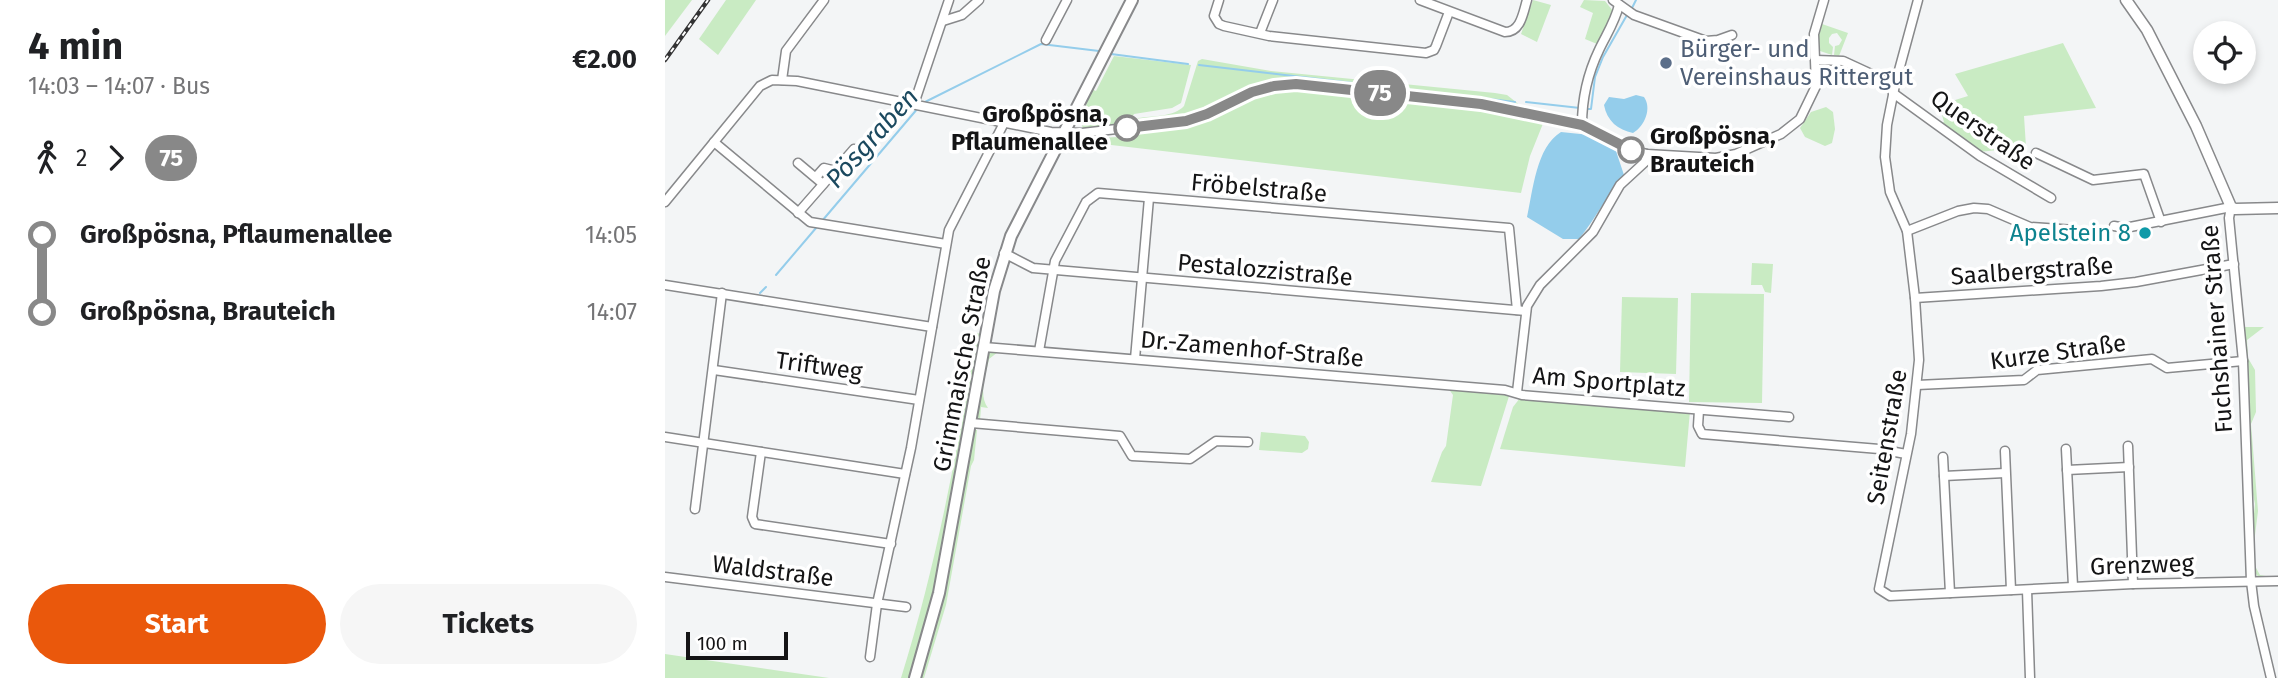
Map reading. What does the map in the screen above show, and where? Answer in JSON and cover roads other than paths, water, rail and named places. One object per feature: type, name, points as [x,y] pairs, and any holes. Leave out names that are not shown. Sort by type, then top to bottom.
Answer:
[{"type":"main road","name":"Grimmaische Straße","points":[[915,678],[939,593],[994,290],[1004,253],[1132,0]]},
{"type":"street","points":[[782,80],[786,51],[824,0]]},
{"type":"street","points":[[918,105],[950,0]]},
{"type":"street","points":[[943,22],[962,15],[979,0]]},
{"type":"street","points":[[1046,40],[1067,0]]},
{"type":"street","points":[[1219,0],[1214,16],[1219,24],[1260,33],[1426,53],[1434,50],[1449,12]]},
{"type":"street","points":[[1260,33],[1273,0]]},
{"type":"street","points":[[1420,0],[1505,32],[1513,32],[1517,28],[1527,0]]},
{"type":"street","points":[[665,202],[760,86],[772,80],[1063,133],[1186,121],[1252,92],[1296,84],[1481,104],[1582,125],[1628,149],[1647,154],[1716,158],[1735,154],[1781,134],[1800,119],[1816,86],[1814,34],[1824,0]]},
{"type":"street","name":"Seitenstraße","points":[[1881,592],[1879,584],[1906,454],[1919,360],[1907,231],[1890,192],[1886,174],[1886,144],[1894,89],[1918,0]]},
{"type":"street","name":"Fuchshainer Straße","points":[[2126,0],[2147,30],[2191,116],[2231,207],[2229,218],[2243,361],[2251,582],[2271,678]]},
{"type":"street","points":[[1582,125],[1587,77],[1623,7],[1706,41],[1732,36]]},
{"type":"street","name":"Querstraße","points":[[1816,60],[1843,61],[1894,89],[1980,156],[2051,198]]},
{"type":"street","points":[[870,657],[877,604],[911,448],[949,230],[1004,123]]},
{"type":"street","points":[[714,142],[810,222],[946,244]]},
{"type":"street","points":[[798,213],[819,181],[836,171],[853,149]]},
{"type":"street","name":"Querstraße","points":[[2036,153],[2094,180],[2144,174],[2161,222]]},
{"type":"street","points":[[1517,392],[1522,310],[1536,290],[1593,232],[1620,185],[1645,162],[1647,154]]},
{"type":"street","points":[[798,163],[819,181]]},
{"type":"street","name":"Fröbelstraße","points":[[1039,351],[1052,270],[1086,202],[1091,196],[1103,193],[1509,228],[1522,310]]},
{"type":"street","points":[[1135,359],[1149,198]]},
{"type":"street","points":[[2114,226],[2125,228],[2231,207],[2278,208]]},
{"type":"street","points":[[1907,231],[1958,211],[1974,208],[1988,209],[2030,227],[2075,230]]},
{"type":"street","name":"Pestalozzistraße","points":[[1004,253],[1028,267],[1052,270],[1522,310]]},
{"type":"street","name":"Saalbergstraße","points":[[1915,298],[2101,286],[2234,264]]},
{"type":"street","points":[[665,285],[932,327]]},
{"type":"street","points":[[695,509],[722,293]]},
{"type":"street","name":"Dr.-Zamenhof-Straße","points":[[984,346],[1517,392]]},
{"type":"street","name":"Kurze Straße","points":[[1917,385],[2024,380],[2037,370],[2151,359],[2167,368],[2243,361]]},
{"type":"street","name":"Triftweg","points":[[714,370],[919,400]]},
{"type":"street","name":"Am Sportplatz","points":[[1517,392],[1522,395],[1789,417]]},
{"type":"street","name":"Am Sportplatz","points":[[1699,410],[1697,426],[1702,434],[1879,449],[1906,454]]},
{"type":"street","points":[[971,422],[1119,436],[1132,456],[1190,459],[1216,441],[1248,442]]},
{"type":"street","points":[[665,437],[905,474]]},
{"type":"street","points":[[2128,446],[2133,584]]},
{"type":"street","points":[[2066,449],[2073,586]]},
{"type":"street","points":[[761,452],[752,517],[755,524],[891,544]]},
{"type":"street","points":[[2004,452],[2009,590]]},
{"type":"street","points":[[1943,457],[1950,593]]},
{"type":"street","points":[[2067,470],[2129,467]]},
{"type":"street","points":[[1944,476],[2005,473]]},
{"type":"street","name":"Waldstraße","points":[[665,577],[905,607]]},
{"type":"street","name":"Grenzweg","points":[[1881,592],[1890,596],[2073,586],[2278,580]]},
{"type":"street","points":[[2027,590],[2030,678]]},
{"type":"water","points":[[1636,95],[1644,97],[1647,111],[1641,126],[1633,133],[1614,124],[1604,105],[1609,97],[1624,99]]},
{"type":"water","points":[[1561,132],[1590,135],[1616,151],[1624,175],[1579,239],[1563,239],[1527,217],[1541,159],[1546,148]]},
{"type":"waterway","name":"Pösgraben","points":[[1632,8],[1636,0]]},
{"type":"waterway","name":"Pösgraben","points":[[1586,109],[1591,109],[1595,77],[1603,57],[1627,15]]},
{"type":"waterway","name":"Pösgraben","points":[[921,104],[1041,44],[1099,51]]},
{"type":"waterway","name":"Pösgraben","points":[[1111,54],[1188,64]]},
{"type":"waterway","name":"Pösgraben","points":[[1199,65],[1515,102]]},
{"type":"waterway","name":"Pösgraben","points":[[1526,102],[1580,108]]},
{"type":"waterway","name":"Pösgraben","points":[[822,221],[918,108]]},
{"type":"waterway","name":"Pösgraben","points":[[776,275],[816,228]]},
{"type":"waterway","name":"Pösgraben","points":[[760,293],[766,287]]},
{"type":"railway","points":[[665,60],[708,0]]},
{"type":"place","name":"Bürger- und Vereinshaus Rittergut","points":[[1666,63]]},
{"type":"place","name":"Großpösna, Pflaumenallee","points":[[1127,128]]},
{"type":"place","name":"Großpösna, Brauteich","points":[[1631,150]]},
{"type":"place","name":"Apelstein 8","points":[[2145,233]]}]
